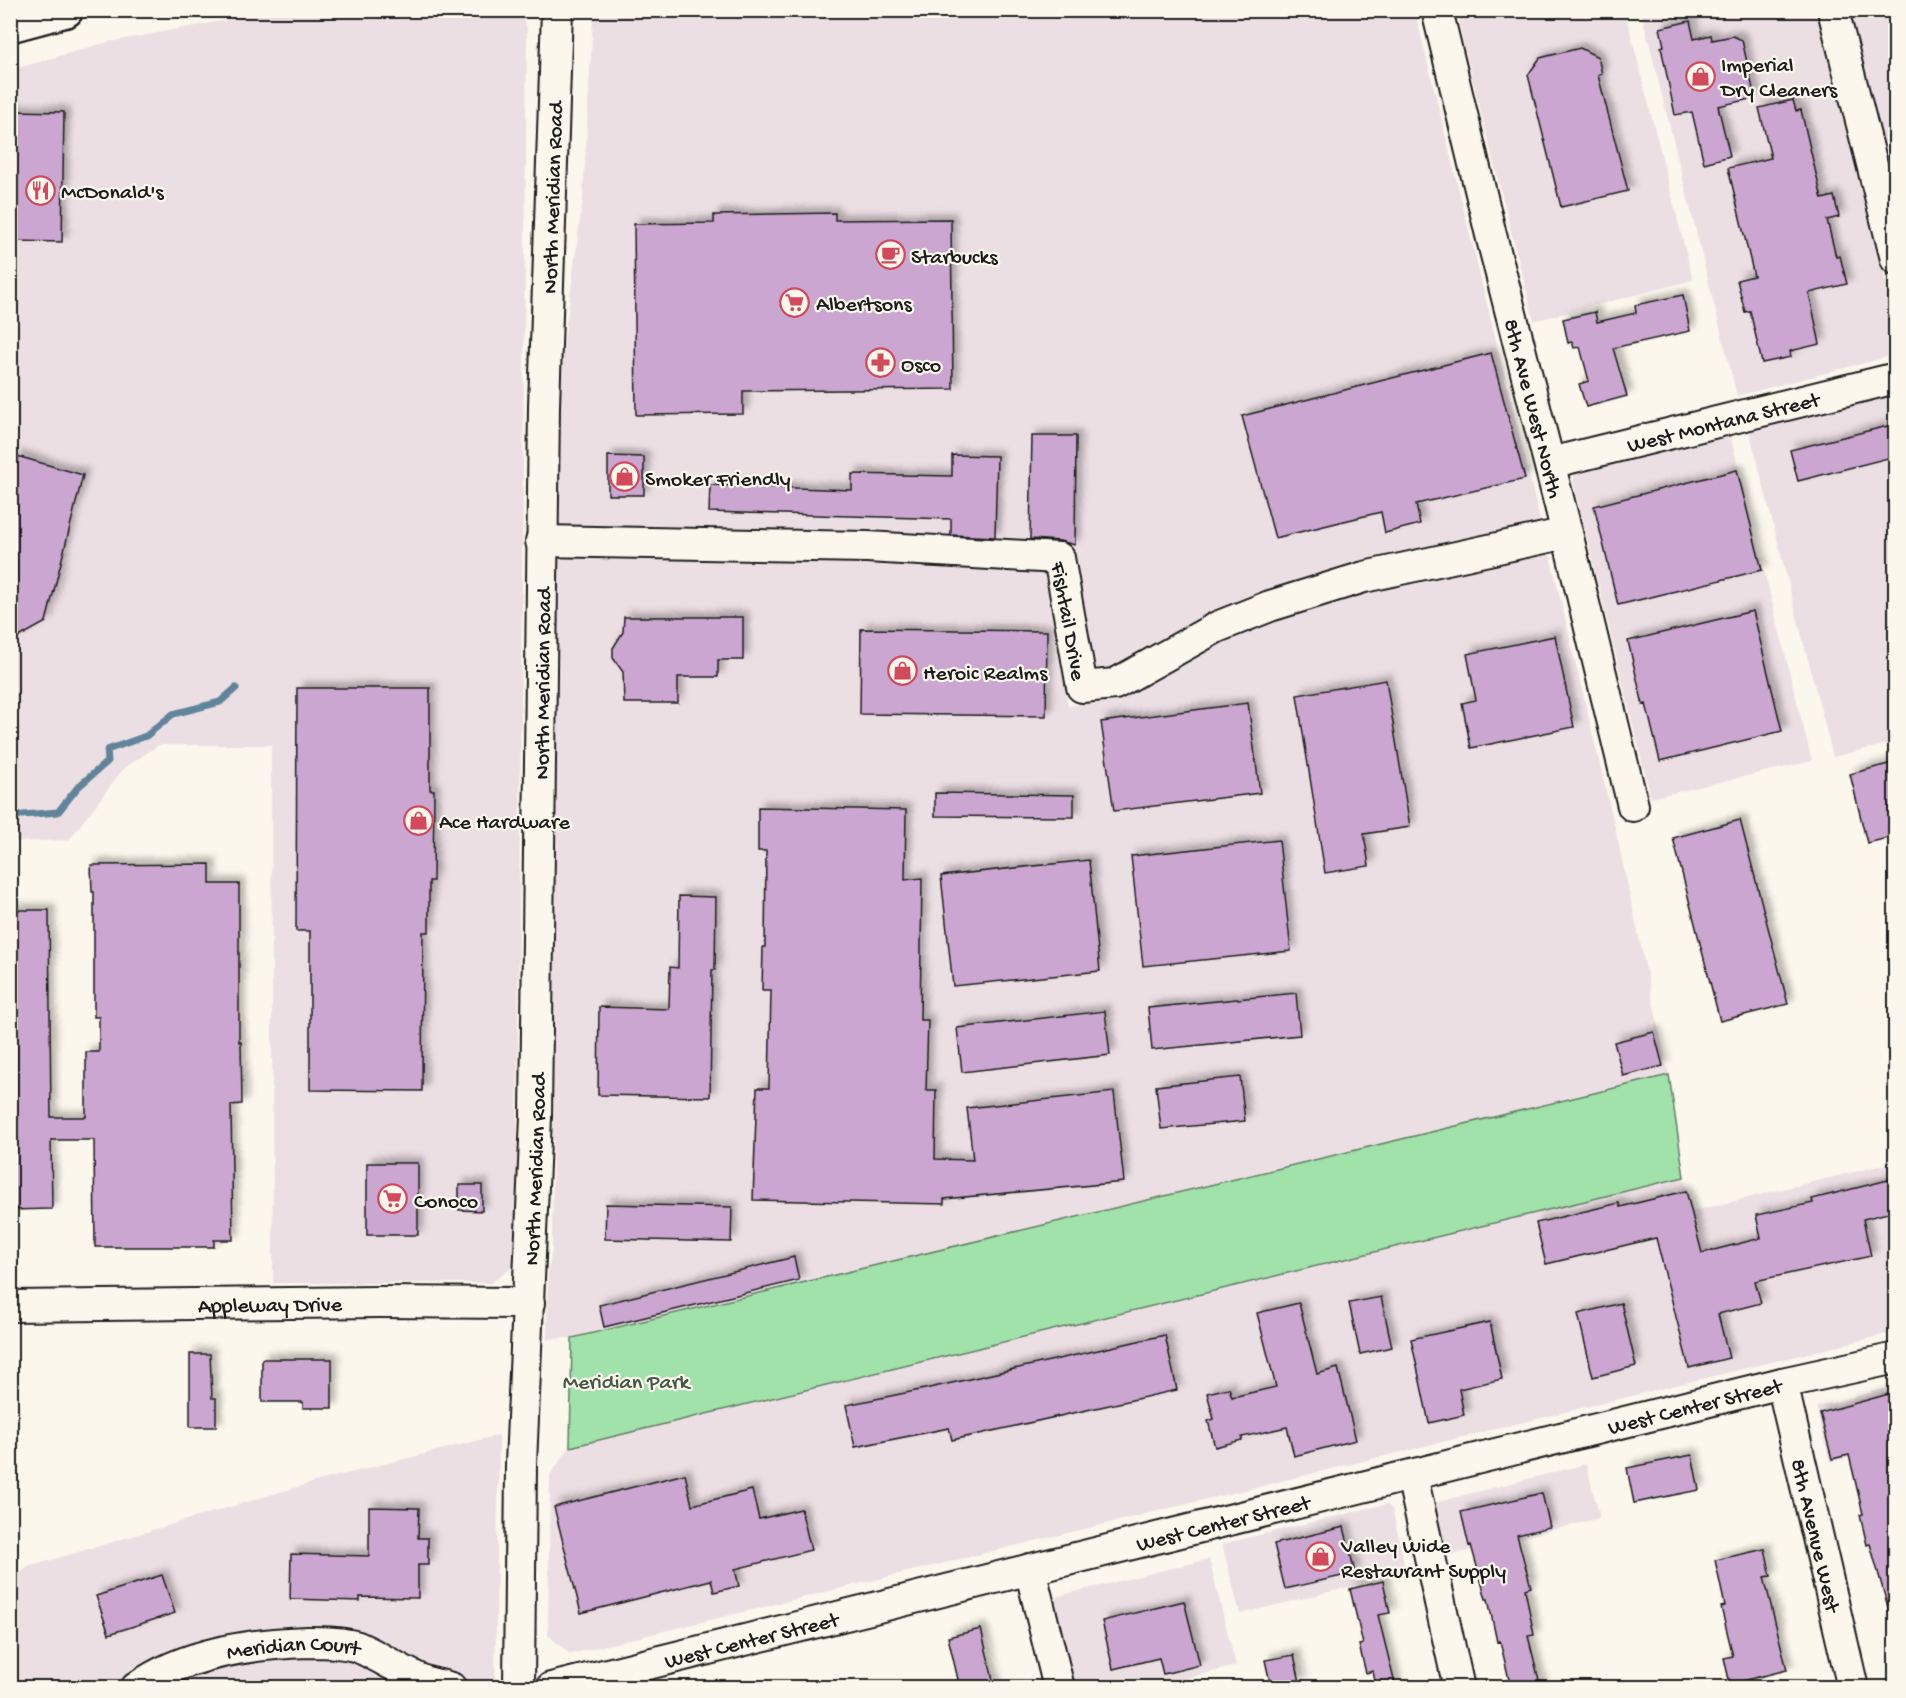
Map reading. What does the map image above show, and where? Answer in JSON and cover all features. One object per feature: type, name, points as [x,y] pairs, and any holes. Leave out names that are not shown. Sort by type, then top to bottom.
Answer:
[{"type":"highway","points":[[10,25],[66,10]]},
{"type":"street","name":"North Meridian Road","points":[[519,1688],[522,1464],[536,1118],[541,541],[557,10]]},
{"type":"street","name":"8th Ave West North","points":[[1437,10],[1491,235],[1567,532],[1632,806]]},
{"type":"street","points":[[1833,10],[1896,259]]},
{"type":"street","name":"West Montana Street","points":[[1550,464],[1896,378]]},
{"type":"street","name":"Fishtail Drive","points":[[541,541],[867,547],[1059,558],[1082,687],[1114,684],[1217,627],[1270,606],[1364,577],[1567,532]]},
{"type":"street","name":"Appleway Drive","points":[[10,1306],[380,1302],[529,1304]]},
{"type":"street","name":"West Center Street","points":[[551,1688],[1782,1383],[1896,1358]]},
{"type":"street","name":"8th Avenue West","points":[[1782,1383],[1853,1688]]},
{"type":"street","points":[[1412,1476],[1458,1688]]},
{"type":"street","points":[[1030,1569],[1059,1688]]},
{"type":"street","name":"Meridian Court","points":[[136,1688],[165,1670],[228,1651],[276,1643],[324,1642],[356,1647],[426,1682],[451,1688]]},
{"type":"shaded area","points":[[1812,10],[1822,25],[1895,317],[1895,355],[1737,396],[1641,11]]},
{"type":"shaded area","points":[[1851,10],[1895,11],[1895,204],[1852,18]]},
{"type":"shaded area","points":[[273,11],[520,11],[527,28],[516,1265],[491,1283],[273,1283],[271,745],[159,745],[124,768],[69,840],[11,842],[11,70],[104,43]]},
{"type":"shaded area","points":[[596,11],[1415,11],[1541,524],[1211,617],[1107,670],[1091,666],[1086,655],[1071,548],[945,544],[665,526],[559,527],[561,364],[583,197],[593,17]]},
{"type":"shaded area","points":[[1457,11],[1625,11],[1693,280],[1534,321]]},
{"type":"shaded area","points":[[1895,394],[1895,742],[1833,757],[1749,430]]},
{"type":"shaded area","points":[[1730,435],[1812,761],[1651,798],[1573,482],[1574,476],[1578,472]]},
{"type":"shaded area","points":[[1549,551],[1615,828],[1669,1075],[572,1338],[547,1339],[548,1273],[552,1250],[559,556],[819,556],[1037,567],[1049,574],[1068,706],[1122,699],[1225,639],[1275,617],[1365,590]]},
{"type":"shaded area","points":[[1895,1162],[1895,1332],[570,1654],[548,1635],[550,1475],[570,1447],[1684,1177],[1693,1211]]},
{"type":"shaded area","points":[[1895,1386],[1895,1446],[1830,1462],[1816,1407]]},
{"type":"shaded area","points":[[499,1435],[495,1687],[11,1688],[11,1579],[28,1567],[318,1481]]},
{"type":"shaded area","points":[[1586,1464],[1600,1518],[1440,1558],[1426,1505]]},
{"type":"shaded area","points":[[1386,1504],[1393,1511],[1406,1573],[1240,1614],[1222,1544]]},
{"type":"shaded area","points":[[1209,1559],[1236,1666],[1152,1687],[1074,1687],[1051,1598]]},
{"type":"green space","name":"Meridian Park","points":[[1669,1075],[1684,1177],[570,1447],[572,1338]]},
{"type":"building","points":[[1690,21],[1694,39],[1711,35],[1712,40],[1733,36],[1742,40],[1755,98],[1718,106],[1730,156],[1704,163],[1692,112],[1675,115],[1661,47],[1664,46],[1660,28]]},
{"type":"building","points":[[1580,48],[1598,57],[1602,74],[1598,75],[1628,191],[1561,207],[1528,75],[1540,58]]},
{"type":"building","points":[[1793,100],[1796,111],[1801,110],[1822,199],[1834,196],[1839,217],[1827,220],[1836,257],[1840,256],[1847,284],[1809,293],[1820,344],[1790,351],[1791,357],[1762,363],[1750,311],[1745,312],[1737,280],[1754,276],[1728,168],[1771,158],[1759,108]]},
{"type":"building","points":[[12,111],[64,112],[62,242],[14,241],[16,136],[11,136]]},
{"type":"building","points":[[835,213],[835,220],[951,219],[953,389],[743,391],[743,414],[636,415],[634,224],[714,223],[714,215]]},
{"type":"building","points":[[1683,295],[1690,331],[1613,348],[1627,396],[1586,407],[1579,384],[1589,381],[1580,347],[1574,348],[1572,342],[1568,343],[1563,319],[1595,312],[1597,322],[1636,313],[1635,305]]},
{"type":"building","points":[[1491,353],[1525,479],[1416,504],[1420,524],[1385,533],[1381,512],[1275,538],[1242,416]]},
{"type":"building","points":[[1896,424],[1896,456],[1798,481],[1790,450]]},
{"type":"building","points":[[1032,436],[1076,436],[1075,545],[1060,541],[1030,539]]},
{"type":"building","points":[[952,455],[997,456],[995,537],[951,535],[951,519],[709,512],[710,485],[852,490],[852,474],[952,476]]},
{"type":"building","points":[[17,456],[83,475],[46,622],[10,642],[10,483]]},
{"type":"building","points":[[608,456],[644,457],[644,495],[608,495]]},
{"type":"building","points":[[1737,470],[1762,570],[1618,605],[1594,506]]},
{"type":"building","points":[[1753,611],[1782,731],[1660,761],[1646,704],[1643,705],[1628,641]]},
{"type":"building","points":[[624,617],[743,617],[743,660],[718,660],[718,677],[678,677],[678,703],[624,703],[623,672],[613,658],[613,648],[623,632]]},
{"type":"building","points":[[861,629],[1047,631],[1046,716],[860,714]]},
{"type":"building","points":[[1555,636],[1574,727],[1471,748],[1462,703],[1476,700],[1467,654]]},
{"type":"building","points":[[1386,680],[1410,827],[1364,834],[1369,866],[1325,873],[1297,695]]},
{"type":"building","points":[[297,688],[430,688],[430,790],[434,790],[433,881],[429,881],[429,932],[423,932],[422,1091],[310,1090],[310,931],[296,931]]},
{"type":"building","points":[[1248,703],[1260,793],[1114,811],[1101,722]]},
{"type":"building","points":[[1896,762],[1896,836],[1867,843],[1850,774]]},
{"type":"building","points":[[935,793],[1074,795],[1074,817],[935,816]]},
{"type":"building","points":[[758,807],[906,810],[905,880],[922,878],[920,1020],[928,1020],[926,1090],[936,1090],[935,1159],[973,1160],[967,1108],[1114,1092],[1124,1182],[944,1199],[944,1204],[753,1200],[757,1088],[769,1088],[771,990],[762,990],[766,851],[758,851]]},
{"type":"building","points":[[1740,820],[1788,1004],[1720,1021],[1673,838]]},
{"type":"building","points":[[1279,840],[1291,951],[1143,966],[1131,856]]},
{"type":"building","points":[[1089,860],[1100,971],[953,986],[941,876]]},
{"type":"building","points":[[210,864],[210,884],[239,884],[239,1042],[241,1042],[242,1104],[231,1105],[233,1240],[214,1240],[214,1247],[95,1247],[94,1140],[51,1140],[52,1209],[10,1210],[10,910],[49,910],[51,1117],[86,1117],[86,1052],[99,1052],[99,1017],[94,1017],[94,892],[92,892],[91,865]]},
{"type":"building","points":[[679,896],[716,897],[715,970],[712,970],[710,1097],[598,1095],[599,1007],[669,1009],[670,967],[678,968]]},
{"type":"building","points":[[1296,993],[1300,1035],[1152,1050],[1148,1008]]},
{"type":"building","points":[[1105,1011],[1110,1055],[962,1072],[957,1028]]},
{"type":"building","points":[[1654,1032],[1663,1066],[1623,1076],[1614,1042]]},
{"type":"building","points":[[1240,1077],[1245,1121],[1161,1129],[1156,1086]]},
{"type":"building","name":"Conoco","points":[[367,1163],[418,1163],[418,1235],[367,1235]]},
{"type":"building","points":[[1896,1178],[1896,1211],[1863,1219],[1871,1256],[1755,1281],[1761,1303],[1718,1314],[1729,1358],[1689,1368],[1656,1238],[1546,1264],[1536,1223],[1619,1203],[1620,1207],[1686,1191],[1702,1253],[1761,1238],[1756,1215],[1813,1203],[1812,1199]]},
{"type":"building","points":[[459,1185],[482,1185],[482,1211],[459,1210]]},
{"type":"building","points":[[606,1204],[732,1207],[731,1242],[605,1239]]},
{"type":"building","points":[[794,1257],[799,1280],[604,1327],[599,1305]]},
{"type":"building","points":[[1381,1297],[1392,1347],[1360,1354],[1349,1303]]},
{"type":"building","points":[[1299,1303],[1317,1374],[1338,1368],[1356,1440],[1294,1456],[1287,1427],[1242,1437],[1242,1440],[1215,1447],[1208,1421],[1214,1419],[1207,1393],[1229,1388],[1232,1397],[1276,1387],[1257,1313]]},
{"type":"building","points":[[1621,1303],[1636,1366],[1593,1377],[1578,1314]]},
{"type":"building","points":[[1490,1322],[1502,1379],[1459,1389],[1464,1415],[1429,1423],[1411,1339]]},
{"type":"building","points":[[1165,1335],[1177,1390],[952,1440],[949,1428],[855,1447],[846,1405]]},
{"type":"building","points":[[190,1354],[210,1354],[212,1398],[216,1398],[216,1427],[190,1427]]},
{"type":"building","points":[[262,1359],[332,1359],[332,1408],[303,1408],[303,1402],[262,1402]]},
{"type":"building","points":[[1896,1392],[1896,1614],[1890,1614],[1870,1544],[1867,1545],[1860,1515],[1863,1514],[1849,1455],[1832,1459],[1820,1413]]},
{"type":"building","points":[[1692,1455],[1699,1490],[1634,1503],[1627,1468]]},
{"type":"building","points":[[685,1474],[692,1505],[752,1490],[759,1519],[801,1509],[811,1550],[735,1569],[739,1586],[714,1592],[711,1580],[581,1613],[554,1507]]},
{"type":"building","points":[[1542,1493],[1550,1527],[1517,1535],[1531,1587],[1525,1589],[1534,1635],[1528,1636],[1541,1688],[1511,1688],[1500,1641],[1497,1642],[1488,1599],[1486,1599],[1471,1545],[1469,1546],[1461,1512]]},
{"type":"building","points":[[369,1507],[419,1508],[418,1538],[428,1538],[428,1565],[418,1565],[418,1598],[360,1597],[360,1601],[290,1599],[291,1554],[369,1556]]},
{"type":"building","points":[[1344,1527],[1355,1573],[1285,1589],[1274,1544]]},
{"type":"building","points":[[1765,1549],[1771,1576],[1764,1577],[1787,1670],[1730,1684],[1724,1658],[1733,1656],[1721,1607],[1725,1606],[1715,1560]]},
{"type":"building","points":[[162,1575],[175,1613],[109,1634],[96,1596]]},
{"type":"building","points":[[1383,1581],[1390,1613],[1378,1615],[1396,1688],[1376,1688],[1373,1671],[1366,1673],[1359,1645],[1363,1644],[1350,1589]]},
{"type":"building","points":[[1184,1601],[1200,1665],[1163,1674],[1159,1658],[1113,1669],[1102,1621]]},
{"type":"building","points":[[981,1629],[995,1688],[960,1688],[948,1637]]},
{"type":"building","points":[[1294,1655],[1300,1682],[1271,1687],[1265,1660]]},
{"type":"waterway","points":[[10,821],[11,816],[58,812],[78,787],[108,761],[107,750],[146,736],[173,714],[220,702],[236,688]]},
{"type":"place","name":"Imperial Dry Cleaners","points":[[1700,76]]},
{"type":"place","name":"McDonald's","points":[[40,190]]},
{"type":"place","name":"Starbucks","points":[[890,255]]},
{"type":"place","name":"Albertsons","points":[[795,302]]},
{"type":"place","name":"Osco","points":[[880,363]]},
{"type":"place","name":"Smoker Friendly","points":[[624,477]]},
{"type":"place","name":"Heroic Realms","points":[[902,671]]},
{"type":"place","name":"Ace Hardware","points":[[418,820]]},
{"type":"place","name":"Conoco","points":[[393,1199]]},
{"type":"place","name":"Valley Wide Restaurant Supply","points":[[1320,1557]]}]
